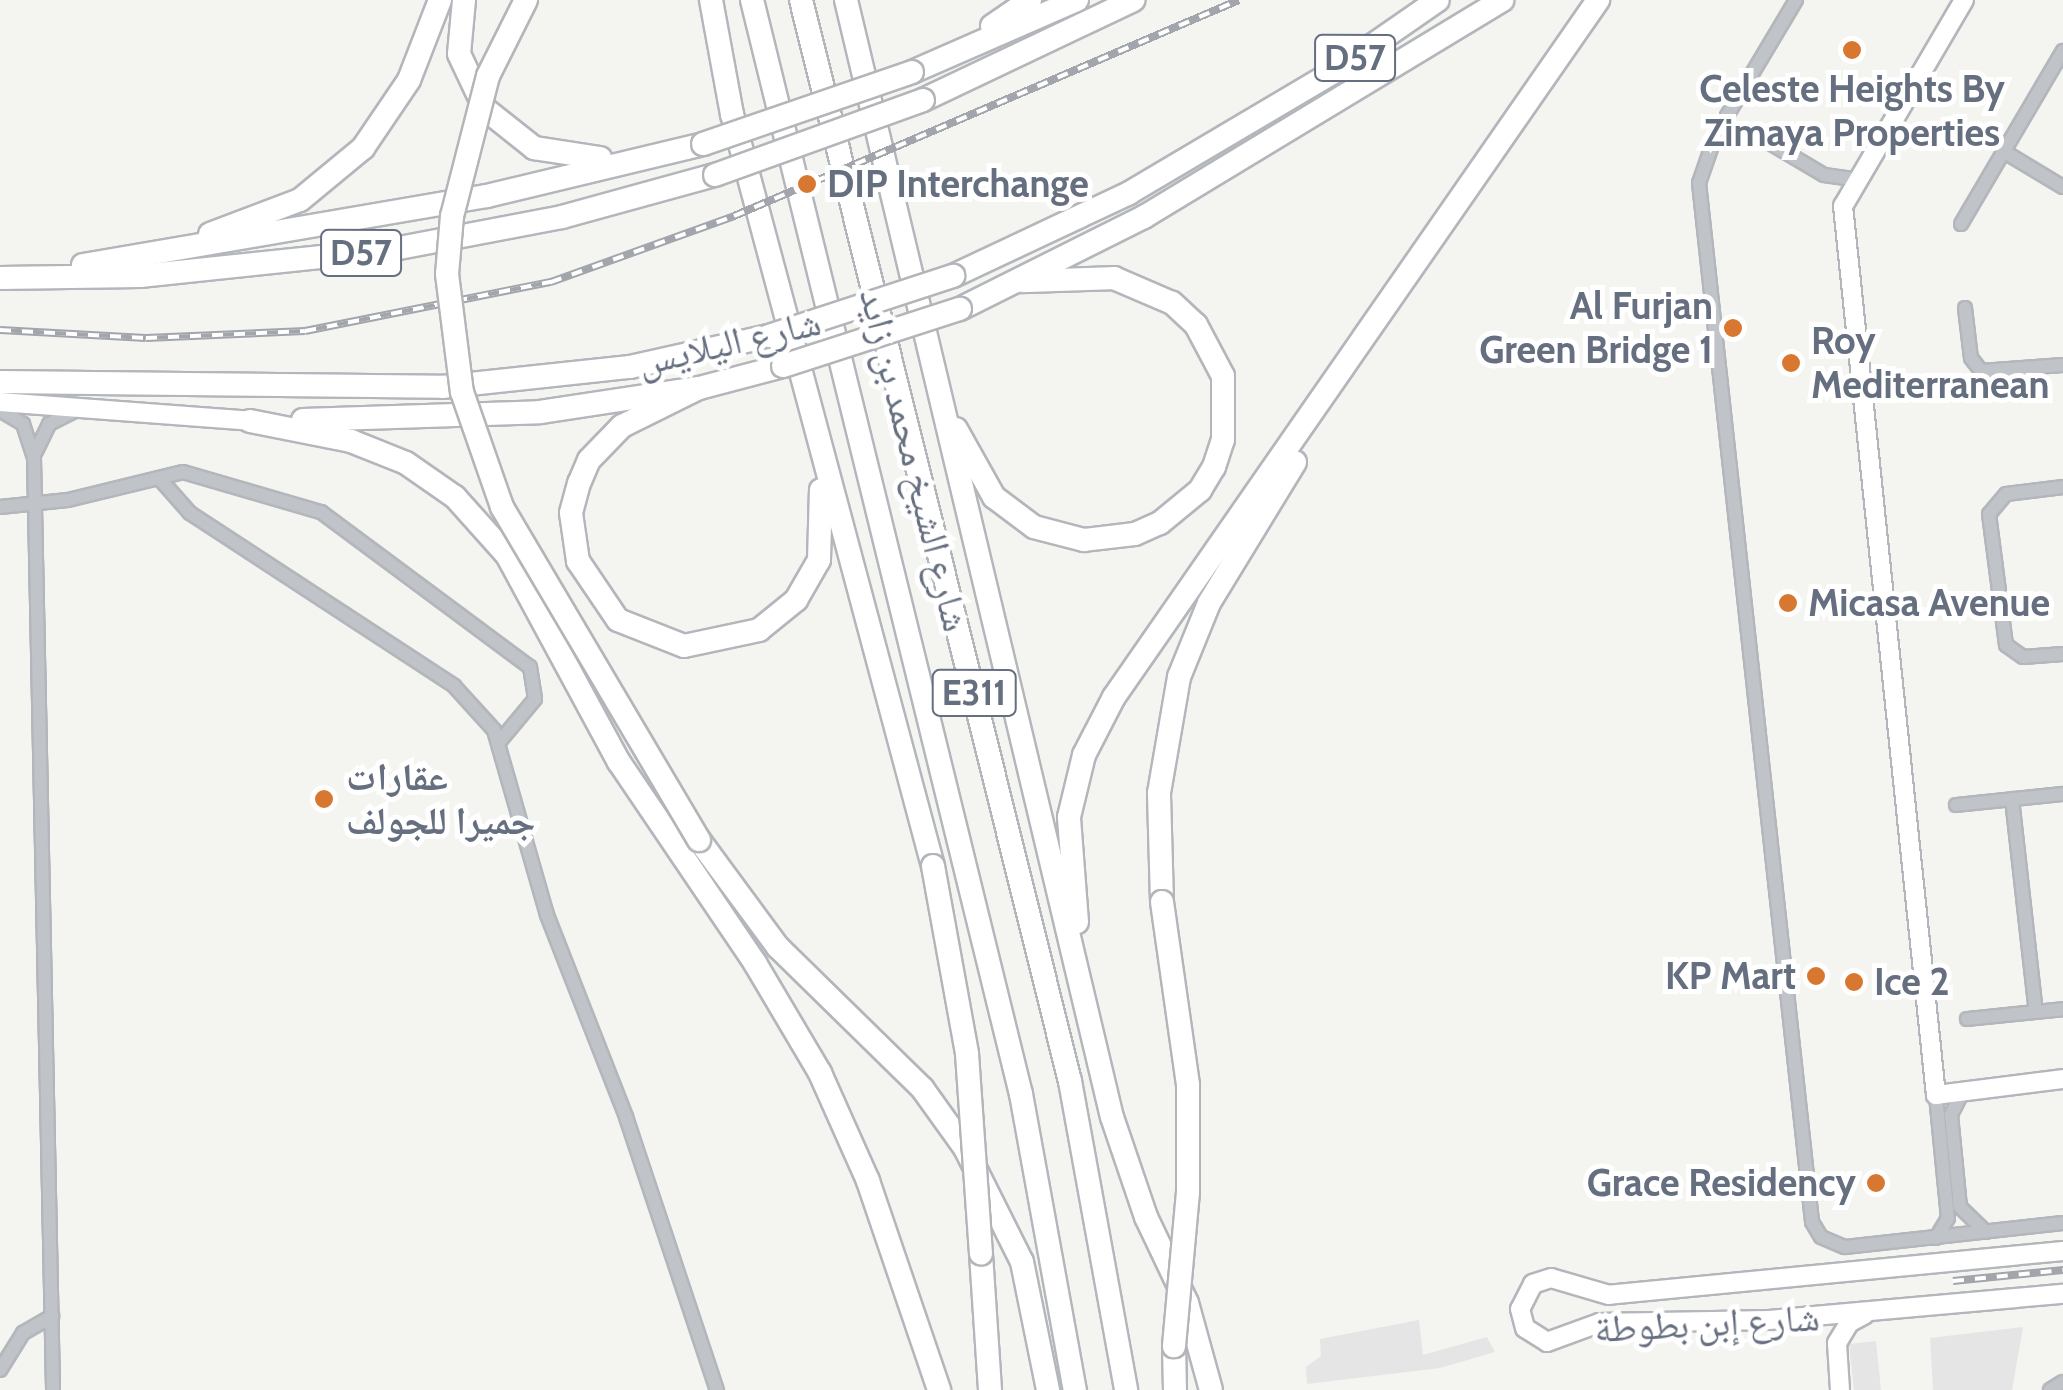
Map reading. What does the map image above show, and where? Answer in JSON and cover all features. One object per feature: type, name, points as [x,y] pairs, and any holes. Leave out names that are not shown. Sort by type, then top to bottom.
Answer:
[{"type":"highway","points":[[177,253],[200,237],[276,213],[344,167],[396,104],[440,0]]},
{"type":"highway","points":[[464,0],[459,54],[464,74],[499,124],[552,155],[649,156]]},
{"type":"highway","points":[[526,0],[488,76],[452,216],[447,274],[462,392],[502,507],[699,840],[778,946],[922,1088],[955,1132],[1017,1250],[1048,1390]]},
{"type":"highway","points":[[699,0],[727,83]]},
{"type":"highway","points":[[711,0],[727,83],[934,866],[967,1054],[990,1390]]},
{"type":"highway","name":"شارع الشيخ محمد بن زايد","points":[[752,0],[1021,1094],[1075,1390]]},
{"type":"highway","name":"شارع الشيخ محمد بن زايد","points":[[801,0],[1070,1081],[1126,1390]]},
{"type":"highway","points":[[938,64],[955,44],[1030,0]]},
{"type":"highway","points":[[37,278],[487,196],[703,144],[938,64],[1078,0]]},
{"type":"highway","name":"D57","points":[[0,278],[238,268],[389,250],[562,218],[715,175],[924,100],[1134,0]]},
{"type":"highway","name":"شارع اليلايس","points":[[0,382],[442,386],[630,367],[769,336],[953,276],[1129,193],[1334,72],[1438,0]]},
{"type":"highway","points":[[250,421],[496,416],[699,388],[783,366],[960,309],[1023,281],[1190,191],[1502,0]]},
{"type":"highway","points":[[1089,1020],[1070,818],[1084,754],[1114,697],[1598,0]]},
{"type":"highway","points":[[1564,50],[1616,0]]},
{"type":"highway","points":[[848,5],[930,346],[948,443],[1089,1020],[1128,1167],[1186,1303],[1211,1390]]},
{"type":"highway","points":[[930,346],[964,452],[1013,514],[1058,535],[1110,539],[1136,534],[1182,509],[1214,467],[1226,408],[1223,376],[1196,325],[1172,303],[1114,278],[1023,281]]},
{"type":"highway","points":[[1175,1390],[1174,1346],[1188,1192],[1188,1085],[1162,902],[1159,793],[1179,677],[1209,603],[1316,427],[1334,382]]},
{"type":"highway","points":[[699,388],[644,412],[606,439],[589,460],[572,514],[578,561],[601,603],[639,634],[684,646],[759,630],[796,600],[819,560],[826,514],[806,383]]},
{"type":"highway","points":[[250,421],[351,441],[406,463],[456,498],[507,555],[627,775],[756,963],[820,1073],[868,1181],[939,1390]]},
{"type":"street","points":[[1796,0],[1716,134],[1702,163],[1700,192],[1812,1222],[1836,1246],[2063,1223]]},
{"type":"street","points":[[1843,200],[1964,0]]},
{"type":"street","points":[[1961,224],[2063,52]]},
{"type":"street","points":[[1737,97],[1748,130]]},
{"type":"street","points":[[1716,134],[1748,130],[1824,175],[1843,200],[1948,1218],[1936,1238]]},
{"type":"street","points":[[2004,151],[2063,187]]},
{"type":"street","points":[[1824,175],[1854,179]]},
{"type":"street","points":[[1964,308],[1971,358],[1982,371],[2063,364]]},
{"type":"street","points":[[0,402],[98,406],[250,421]]},
{"type":"street","points":[[34,458],[49,424],[98,406]]},
{"type":"street","points":[[0,410],[23,424],[34,458],[53,1390]]},
{"type":"street","points":[[0,507],[35,505],[159,478],[196,474],[321,512],[525,662],[535,679],[535,699],[500,741]]},
{"type":"street","points":[[159,478],[190,513],[454,686],[500,741],[547,915],[626,1117],[718,1390]]},
{"type":"street","points":[[2063,487],[2006,494],[1989,514],[2006,645],[2022,657],[2063,654]]},
{"type":"street","points":[[1956,805],[2063,794]]},
{"type":"street","points":[[2012,799],[2036,1012]]},
{"type":"street","points":[[1968,1019],[2063,1008]]},
{"type":"street","points":[[1936,1094],[2063,1079]]},
{"type":"street","points":[[1963,1090],[1951,1115],[1960,1207],[1986,1232]]},
{"type":"street","name":"شارع إبن بطوطة","points":[[2063,1251],[1609,1295],[1551,1278],[1526,1291],[1520,1309],[1524,1328],[1548,1342],[1600,1323],[1791,1319],[2063,1294]]},
{"type":"street","points":[[1840,1390],[1836,1351],[1844,1329],[1870,1312]]},
{"type":"street","points":[[0,1370],[23,1333],[52,1316]]},
{"type":"street","points":[[1791,1319],[1818,1329],[1836,1351]]},
{"type":"street","points":[[2050,1390],[2063,1382]]},
{"type":"shaded area","points":[[1419,1320],[1423,1355],[1487,1337],[1495,1352],[1440,1368],[1307,1384],[1306,1367],[1321,1356],[1320,1339]]},
{"type":"shaded area","points":[[2023,1327],[2012,1390],[1933,1390],[1930,1338]]},
{"type":"shaded area","points":[[1876,1341],[1881,1390],[1854,1390],[1849,1344]]},
{"type":"railway","points":[[0,330],[146,338],[305,331],[551,282],[734,216],[1239,0]]},
{"type":"railway","points":[[1953,1281],[2063,1270]]},
{"type":"place","name":"Celeste Heights By Zimaya Properties","points":[[1852,50]]},
{"type":"place","name":"DIP Interchange","points":[[807,184]]},
{"type":"place","name":"Al Furjan Green Bridge 1","points":[[1733,328]]},
{"type":"place","name":"Roy Mediterranean","points":[[1791,363]]},
{"type":"place","name":"Micasa Avenue","points":[[1788,603]]},
{"type":"place","name":"عقارات جميرا للجولف","points":[[324,799]]},
{"type":"place","name":"KP Mart","points":[[1816,976]]},
{"type":"place","name":"Ice 2","points":[[1854,982]]},
{"type":"place","name":"Grace Residency","points":[[1876,1183]]}]
